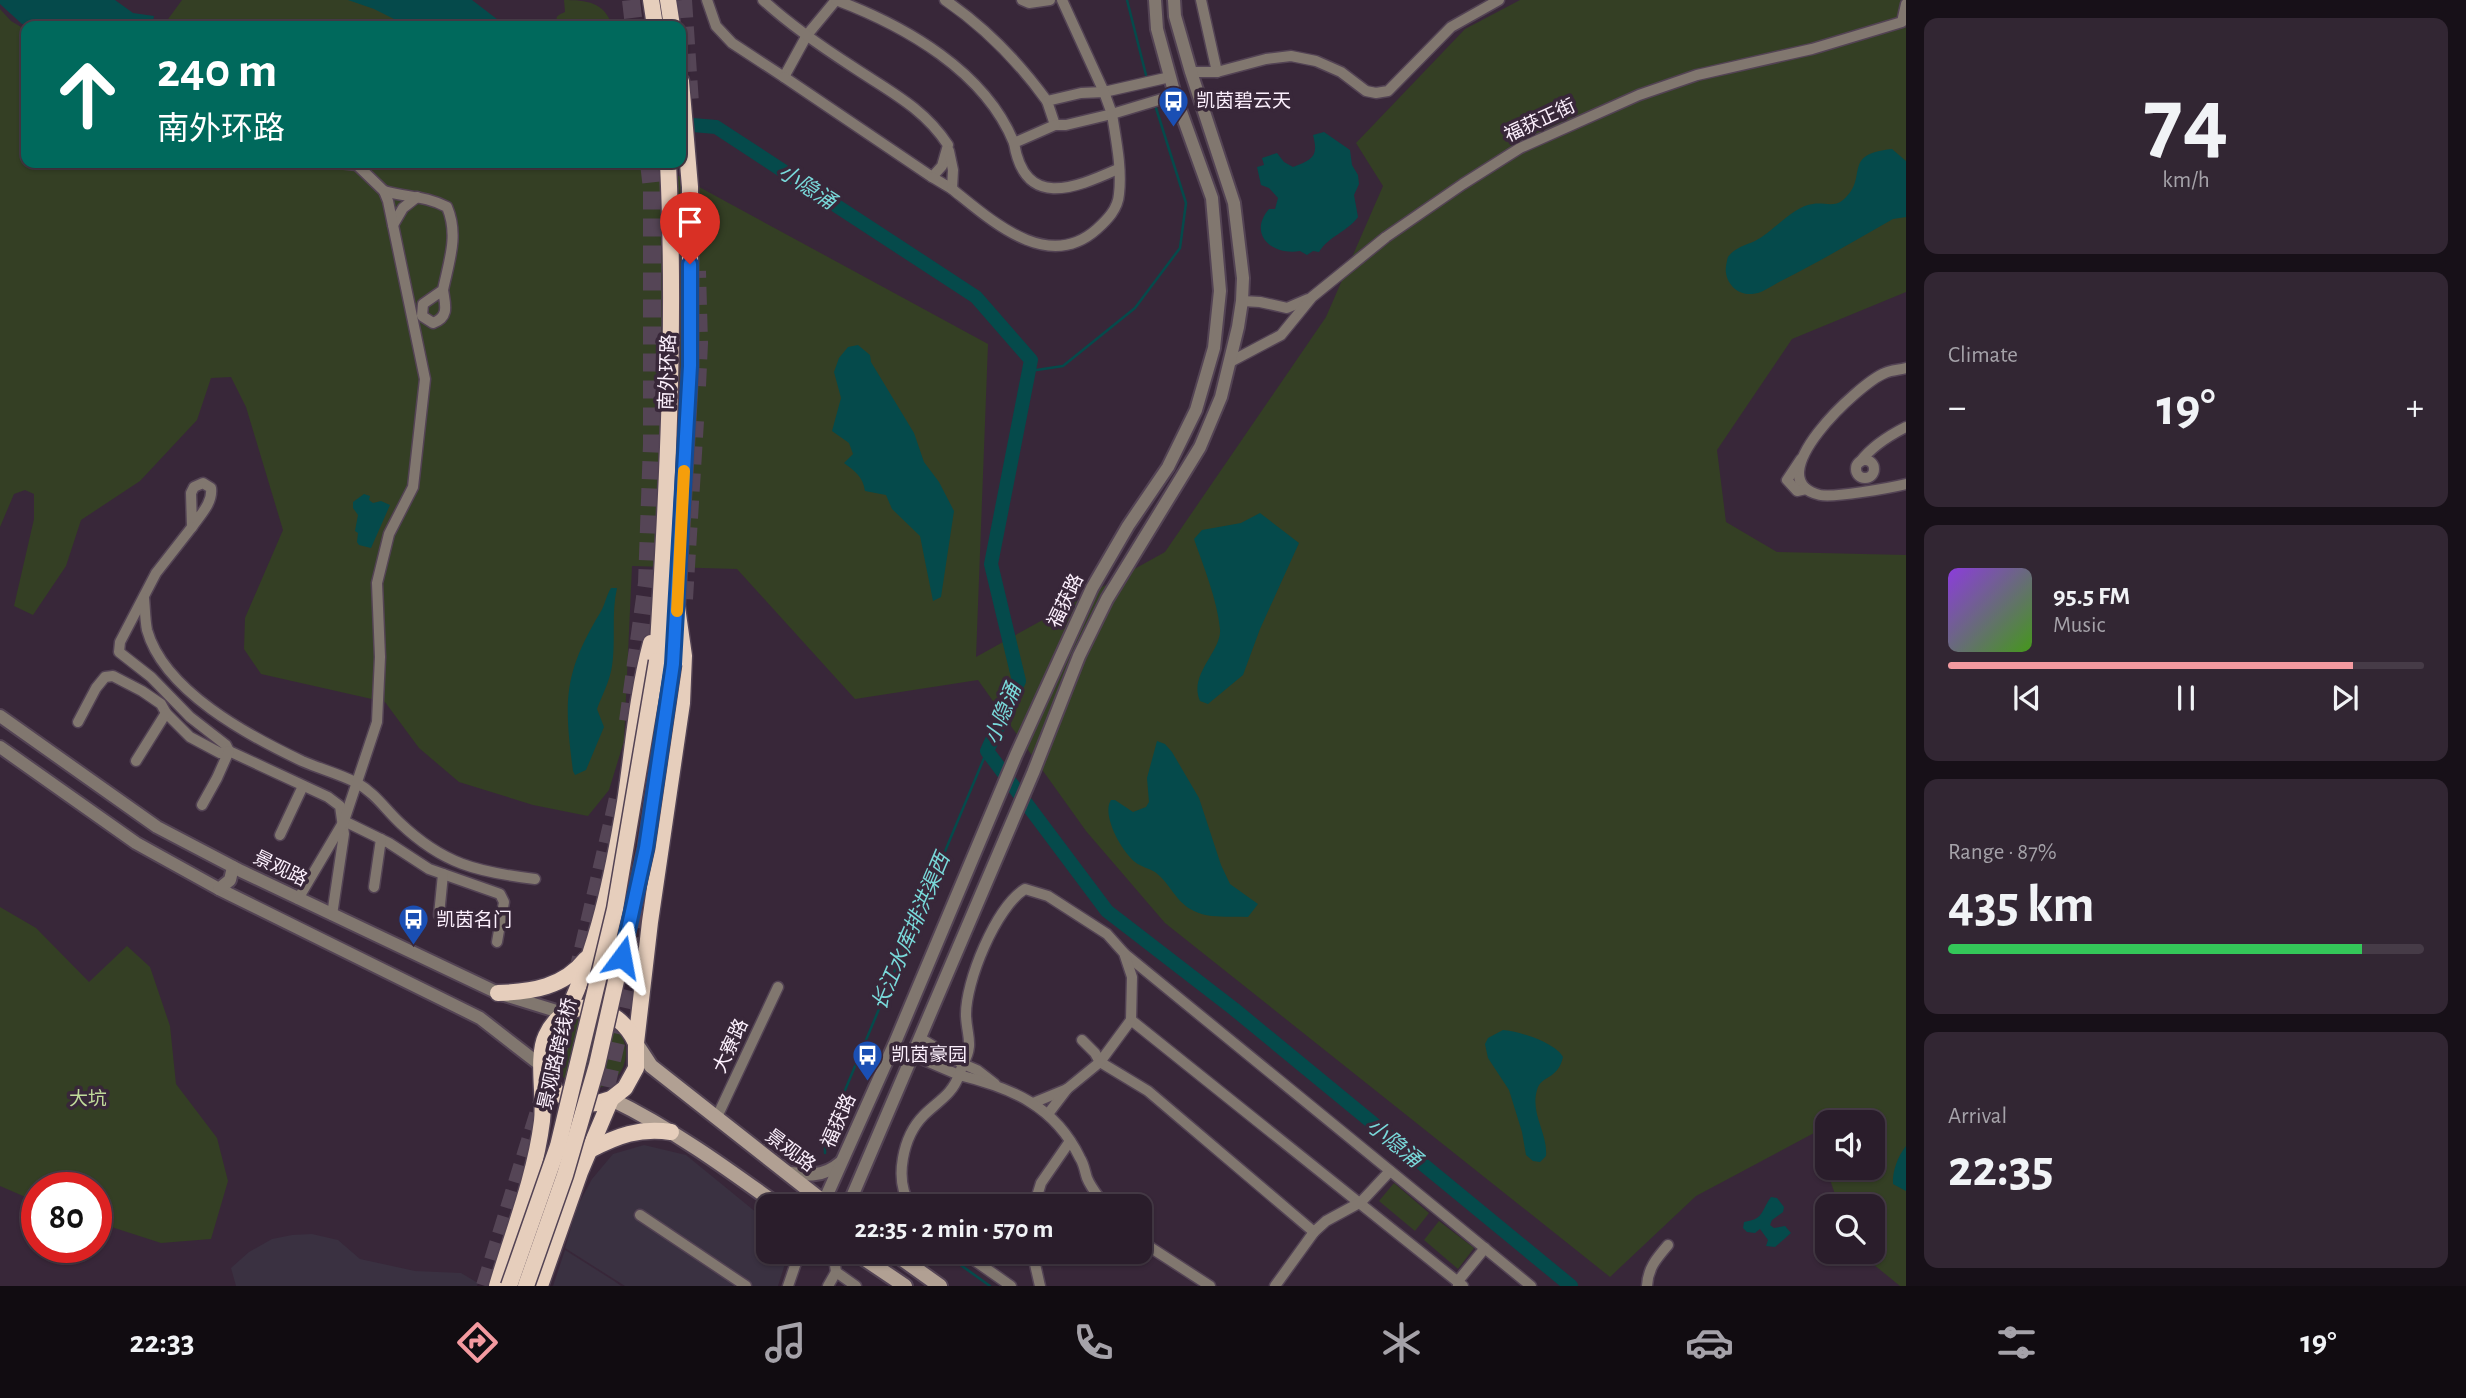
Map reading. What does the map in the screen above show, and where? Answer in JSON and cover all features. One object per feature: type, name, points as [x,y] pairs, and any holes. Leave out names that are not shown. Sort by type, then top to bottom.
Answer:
[{"type":"highway","points":[[651,0],[654,21]]},
{"type":"highway","points":[[668,0],[671,21]]},
{"type":"highway","name":"南外环路","points":[[673,664],[690,366],[690,187],[686,142]]},
{"type":"highway","name":"南外环路","points":[[657,661],[672,359],[668,168]]},
{"type":"highway","points":[[566,1014],[585,972],[599,929],[625,804],[642,676],[660,604]]},
{"type":"highway","points":[[540,1286],[580,1172],[611,1099],[631,1080],[636,1068],[636,1043],[650,922],[682,703],[684,656],[677,607]]},
{"type":"highway","name":"景观路跨线桥","points":[[509,1286],[558,1146],[615,909],[657,661]]},
{"type":"highway","name":"景观路跨线桥","points":[[526,1286],[565,1175],[597,1065],[646,848],[673,664]]},
{"type":"highway","points":[[498,993],[528,992],[555,984],[579,968],[592,951]]},
{"type":"highway","points":[[497,1286],[532,1170],[542,1120],[541,1052],[545,1037],[554,1024],[566,1014],[594,1007],[621,1018],[636,1043]]},
{"type":"highway","points":[[543,1067],[553,1086],[569,1100],[583,1104],[611,1099]]},
{"type":"highway","points":[[590,1150],[624,1134],[653,1129],[671,1132]]},
{"type":"highway","points":[[532,1170],[548,1141],[569,1136],[582,1144],[580,1172]]},
{"type":"main road","name":"景观路","points":[[636,1043],[651,1066],[812,1194]]},
{"type":"main road","points":[[611,1099],[647,1116],[687,1141],[762,1194]]},
{"type":"main road","points":[[872,1264],[905,1286]]},
{"type":"main road","points":[[909,1264],[940,1286]]},
{"type":"street","points":[[707,0],[716,26],[732,43],[952,190],[1010,232],[1040,244],[1069,246],[1090,236],[1115,209],[1119,195],[1112,114],[1062,0]]},
{"type":"street","points":[[763,0],[780,16],[923,114],[948,145],[953,170],[952,190]]},
{"type":"street","points":[[784,77],[807,34],[836,0],[912,36],[955,67],[998,111],[1014,143],[1017,161],[1024,174],[1035,184],[1049,189],[1072,187],[1118,170]]},
{"type":"street","points":[[945,0],[969,16],[1011,54],[1047,101],[1055,125]]},
{"type":"street","points":[[1022,0],[1029,3],[1050,0]]},
{"type":"street","name":"福获路","points":[[829,1194],[1016,755],[1092,588],[1128,526],[1168,467],[1196,410],[1214,348],[1220,291],[1212,198],[1172,86],[1157,29],[1155,0]]},
{"type":"street","name":"福获路","points":[[853,1194],[1033,773],[1079,656],[1107,599],[1200,447],[1222,397],[1242,301],[1243,278],[1234,203],[1191,72],[1175,16],[1174,0]]},
{"type":"street","points":[[1201,0],[1217,72]]},
{"type":"street","points":[[1014,143],[1055,125],[1112,114],[1172,86],[1191,72],[1217,72],[1266,59],[1291,56],[1316,61],[1341,72],[1366,91],[1388,91],[1451,27],[1499,0]]},
{"type":"street","name":"福获正街","points":[[1230,362],[1281,335],[1312,298],[1386,237],[1520,148],[1639,95],[1697,75],[1812,49],[1905,22],[1906,4]]},
{"type":"street","points":[[1047,101],[1081,93],[1172,86]]},
{"type":"street","points":[[932,177],[942,166],[948,145]]},
{"type":"street","points":[[298,899],[344,821],[377,722],[380,657],[377,583],[389,534],[414,487],[425,379],[384,191],[360,168]]},
{"type":"street","points":[[384,191],[431,198],[447,207],[453,222],[453,242],[444,289]]},
{"type":"street","points":[[393,225],[403,208],[419,197]]},
{"type":"street","points":[[1242,301],[1287,308],[1312,298]]},
{"type":"street","points":[[1906,368],[1885,373],[1855,392],[1812,439],[1801,459],[1800,476],[1806,489],[1821,495],[1906,484]]},
{"type":"street","points":[[1860,462],[1868,460],[1872,463],[1875,469],[1873,474],[1865,478],[1860,476],[1856,471],[1860,462],[1879,443],[1906,427]]},
{"type":"street","points":[[1872,463],[1874,450],[1879,443]]},
{"type":"street","points":[[192,527],[156,573],[117,648],[118,652],[151,677],[190,717],[226,745],[229,751],[336,802],[342,811],[345,834],[331,915]]},
{"type":"street","points":[[144,597],[147,629],[166,666],[192,693],[212,708],[266,742],[303,761],[358,783],[381,802],[400,823],[435,851],[463,865],[491,874],[535,879]]},
{"type":"street","points":[[128,628],[147,629]]},
{"type":"street","points":[[78,722],[96,688],[105,677],[113,676],[161,704],[166,713],[190,737],[223,754],[229,751]]},
{"type":"street","points":[[136,761],[166,713]]},
{"type":"street","name":"景观路","points":[[0,716],[157,827],[250,876],[498,993],[566,1014]]},
{"type":"street","points":[[0,747],[136,843],[219,889],[480,1018],[543,1067]]},
{"type":"street","points":[[202,805],[229,751]]},
{"type":"street","points":[[281,835],[303,786]]},
{"type":"street","points":[[344,821],[381,839],[429,869],[503,897],[497,942]]},
{"type":"street","points":[[374,887],[381,839]]},
{"type":"street","points":[[219,889],[230,880],[233,867]]},
{"type":"street","points":[[439,915],[443,874]]},
{"type":"street","points":[[237,898],[244,882],[250,876]]},
{"type":"street","points":[[906,1194],[902,1184],[905,1149],[922,1117],[955,1087],[969,1053],[971,1038],[966,1016],[969,993],[997,918],[1014,896],[1025,889],[1048,895],[1107,934],[1124,953],[1531,1286]]},
{"type":"street","points":[[1048,1114],[1067,1090],[1100,1062],[1131,1020],[1132,977],[1124,953]]},
{"type":"street","name":"大寮路","points":[[716,1119],[778,987]]},
{"type":"street","points":[[1131,1020],[1460,1284],[1485,1248]]},
{"type":"street","points":[[920,1038],[1048,1114],[1081,1159],[1088,1181],[1097,1194]]},
{"type":"street","points":[[1082,1040],[1100,1062],[1148,1091],[1314,1232]]},
{"type":"street","points":[[912,1055],[959,1075],[995,1084]]},
{"type":"street","points":[[1033,1103],[1067,1090]]},
{"type":"street","points":[[1038,1194],[1041,1183],[1070,1141]]},
{"type":"street","points":[[785,1172],[808,1176],[826,1173],[842,1160]]},
{"type":"street","points":[[1275,1286],[1314,1232],[1326,1221],[1361,1202],[1390,1171]]},
{"type":"street","points":[[640,1215],[746,1286]]},
{"type":"street","points":[[1647,1286],[1648,1273],[1654,1261],[1668,1245]]},
{"type":"street","points":[[1152,1248],[1210,1286]]},
{"type":"street","points":[[788,1286],[796,1264]]},
{"type":"street","points":[[828,1286],[836,1272],[835,1264]]},
{"type":"street","points":[[980,1264],[1011,1286]]},
{"type":"street","points":[[1035,1264],[1040,1286]]},
{"type":"street","points":[[836,1272],[856,1286]]},
{"type":"shaded area","points":[[0,0],[115,0],[133,13],[154,16],[153,21],[21,23],[0,4]]},
{"type":"shaded area","points":[[348,0],[472,0],[499,21],[398,21]]},
{"type":"shaded area","points":[[1324,132],[1350,150],[1352,165],[1358,175],[1359,184],[1354,195],[1358,217],[1319,252],[1313,251],[1307,255],[1300,251],[1290,252],[1273,247],[1266,242],[1261,227],[1269,209],[1275,209],[1278,198],[1269,188],[1261,185],[1257,167],[1264,165],[1262,158],[1277,153],[1284,162],[1293,167],[1305,162],[1314,153],[1313,135]]},
{"type":"shaded area","points":[[1892,149],[1906,161],[1906,217],[1893,219],[1759,293],[1743,293],[1732,286],[1726,270],[1728,257],[1733,251],[1762,237],[1798,209],[1817,204],[1836,204],[1843,200],[1851,192],[1858,168],[1866,156]]},
{"type":"shaded area","points":[[858,345],[870,355],[871,362],[914,433],[924,462],[939,482],[954,511],[941,597],[933,601],[920,536],[892,509],[886,495],[865,491],[858,475],[844,463],[853,454],[849,443],[832,431],[841,398],[834,372],[839,358],[848,347]]},
{"type":"shaded area","points":[[364,494],[370,496],[369,500],[373,503],[381,501],[390,505],[371,548],[359,545],[358,533],[355,531],[358,515],[353,508],[353,502]]},
{"type":"shaded area","points":[[1260,513],[1299,543],[1260,629],[1243,675],[1208,704],[1200,701],[1198,681],[1216,646],[1220,629],[1213,595],[1194,539],[1202,530],[1241,523]]},
{"type":"shaded area","points":[[611,588],[617,588],[612,666],[597,709],[604,727],[586,770],[575,775],[568,726],[569,689],[579,654]]},
{"type":"shaded area","points":[[1157,741],[1165,744],[1172,752],[1199,798],[1230,884],[1258,904],[1248,917],[1221,917],[1194,911],[1153,871],[1137,864],[1114,833],[1109,815],[1111,800],[1133,812],[1146,807],[1149,802],[1147,778]]},
{"type":"shaded area","points":[[1503,1030],[1527,1035],[1545,1043],[1563,1057],[1554,1074],[1539,1085],[1535,1099],[1546,1148],[1546,1156],[1540,1162],[1533,1161],[1526,1155],[1509,1090],[1488,1058],[1485,1044],[1488,1038]]},
{"type":"shaded area","points":[[644,1145],[686,1155],[756,1212],[756,1264],[785,1264],[778,1286],[625,1286],[565,1248],[578,1205],[592,1179],[613,1154]]},
{"type":"shaded area","points":[[1906,1146],[1906,1191],[1893,1184],[1893,1179],[1896,1164]]},
{"type":"shaded area","points":[[1771,1197],[1777,1198],[1784,1207],[1783,1212],[1772,1220],[1770,1225],[1774,1228],[1785,1226],[1791,1233],[1775,1247],[1766,1246],[1768,1240],[1760,1229],[1755,1233],[1747,1232],[1743,1228],[1744,1222],[1756,1219],[1762,1213]]},
{"type":"shaded area","points":[[312,1234],[338,1240],[360,1259],[415,1271],[461,1273],[478,1283],[477,1286],[236,1286],[231,1268],[249,1252],[272,1239]]},
{"type":"shaded area","points":[[565,1250],[614,1281],[621,1286],[553,1286]]},
{"type":"green space","points":[[182,0],[373,0],[407,21],[167,21]]},
{"type":"green space","points":[[564,0],[580,1],[600,7],[610,21],[557,21],[558,16],[565,12]]},
{"type":"green space","points":[[1520,0],[1906,0],[1906,292],[1792,339],[1717,450],[1726,522],[1777,552],[1906,555],[1906,1286],[1900,1286],[1873,1264],[1885,1264],[1885,1194],[1835,1194],[1830,1180],[1885,1180],[1885,1110],[1815,1110],[1815,1136],[1814,1133],[1696,1196],[1610,1277],[1165,923],[1086,831],[978,680],[855,699],[737,569],[632,566],[624,741],[609,790],[588,816],[533,805],[459,782],[419,748],[385,702],[261,674],[244,649],[245,618],[283,530],[246,407],[231,377],[211,378],[197,420],[140,481],[81,520],[66,566],[33,615],[14,606],[34,519],[34,494],[25,490],[14,494],[0,527],[0,9],[21,27],[21,168],[664,168],[988,344],[976,657],[1165,552],[1326,317],[1383,186],[1356,143],[1465,29]]},
{"type":"green space","name":"大坑","points":[[0,907],[36,928],[89,982],[127,946],[150,967],[170,1026],[176,1084],[217,1138],[228,1181],[211,1239],[161,1243],[112,1227],[112,1172],[21,1172],[21,1195],[0,1186]]},
{"type":"green space","points":[[590,1017],[610,1023],[620,1033],[626,1053],[620,1073],[610,1083],[590,1089],[570,1083],[560,1073],[554,1053],[560,1033],[570,1023]]},
{"type":"green space","points":[[1394,1183],[1429,1213],[1415,1231],[1379,1201]]},
{"type":"green space","points":[[1439,1221],[1474,1248],[1458,1269],[1424,1240]]},
{"type":"waterway","points":[[1127,0],[1146,75]]},
{"type":"waterway","points":[[1030,371],[1063,366],[1135,308],[1180,248],[1186,203],[1156,108]]},
{"type":"waterway","name":"小隐涌","points":[[686,124],[716,127],[976,297],[1031,360],[991,564],[1019,681],[987,751],[1107,911],[1234,1009],[1571,1286]]},
{"type":"waterway","name":"长江水库排洪渠西","points":[[825,1153],[825,1138],[987,751]]},
{"type":"waterway","name":"长江水库排洪渠西","points":[[959,1264],[990,1286]]},
{"type":"tunnel","points":[[631,0],[633,21]]},
{"type":"tunnel","points":[[683,0],[684,21]]},
{"type":"tunnel","points":[[686,44],[690,103]]},
{"type":"tunnel","points":[[628,721],[647,583],[652,444],[652,189],[650,168]]},
{"type":"tunnel","points":[[697,271],[697,386]]},
{"type":"tunnel","points":[[684,599],[695,421]]},
{"type":"tunnel","points":[[577,975],[618,798]]},
{"type":"tunnel","points":[[600,1113],[635,960],[653,846]]},
{"type":"tunnel","points":[[485,1286],[559,1047],[570,1002]]},
{"type":"slow traffic","points":[[677,611],[684,471]]},
{"type":"place","name":"凯茵碧云天","points":[[1173,128]]},
{"type":"place","name":"凯茵名门","points":[[413,947]]},
{"type":"place","name":"凯茵豪园","points":[[868,1082]]},
{"type":"route","points":[[622,957],[646,848],[673,664],[690,366],[690,264]]}]
